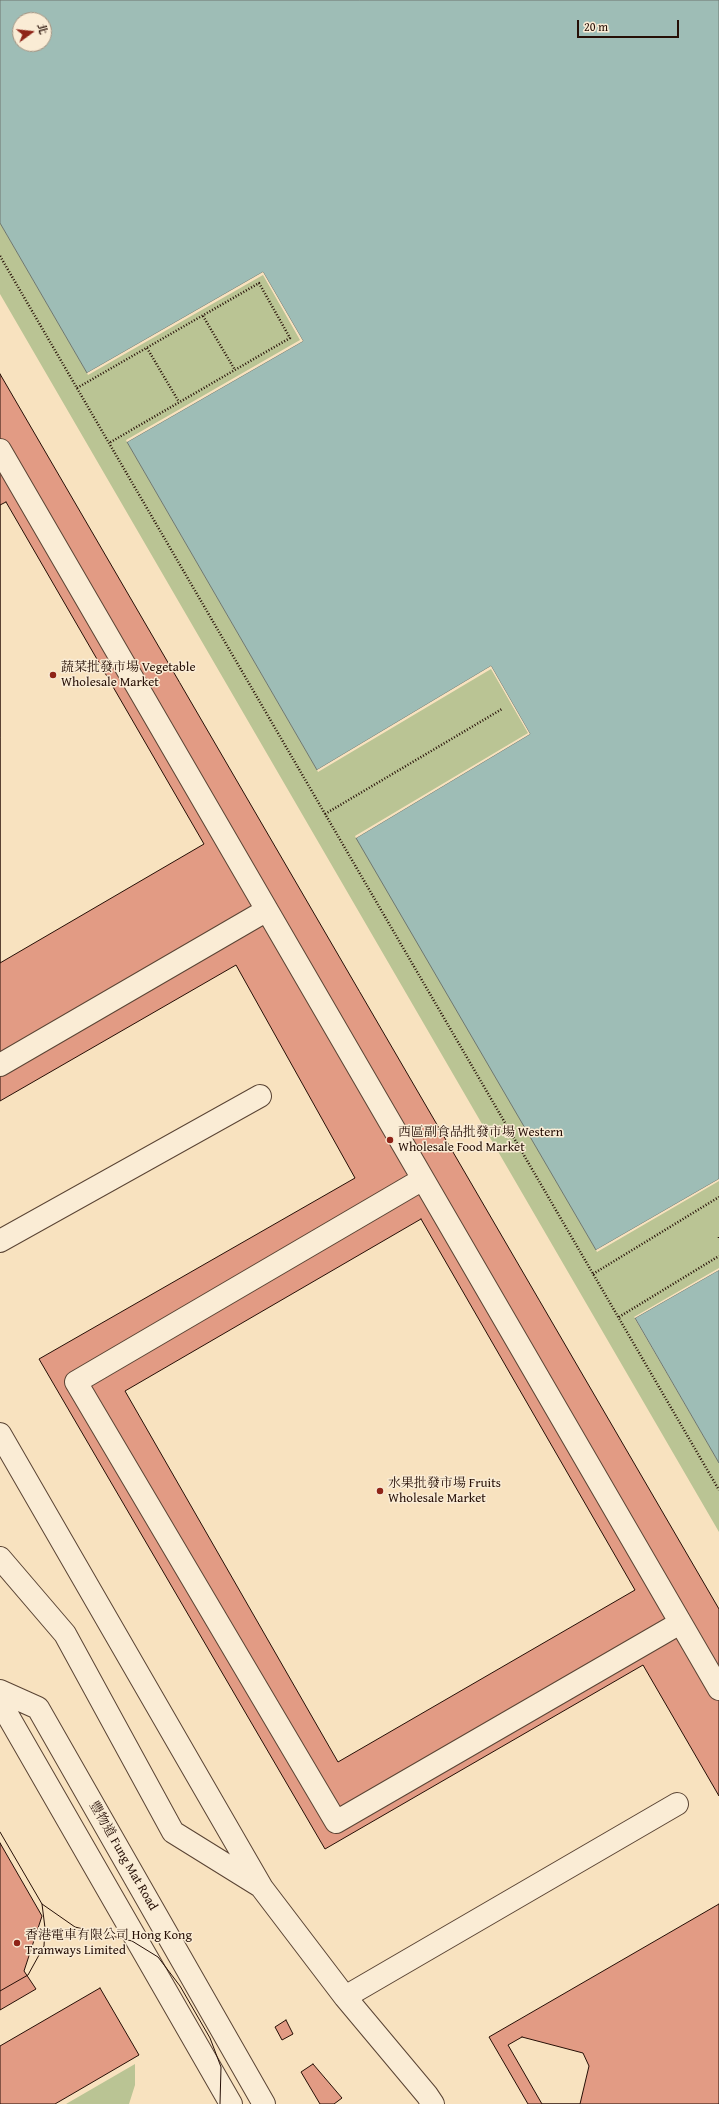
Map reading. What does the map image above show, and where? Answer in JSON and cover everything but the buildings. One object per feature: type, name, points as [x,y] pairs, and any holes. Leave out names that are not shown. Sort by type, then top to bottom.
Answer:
[{"type":"street","points":[[0,450],[719,1689]]},
{"type":"street","points":[[0,1065],[267,910]]},
{"type":"street","points":[[0,1241],[260,1096]]},
{"type":"street","points":[[423,1179],[76,1382],[80,1389],[336,1822],[680,1623]]},
{"type":"street","points":[[0,1434],[262,1888],[345,1997],[427,2094],[433,2104]]},
{"type":"street","points":[[0,1558],[65,1634],[173,1832],[262,1888]]},
{"type":"street","name":"豐物道 Fung Mat Road","points":[[0,1691],[38,1708],[264,2103]]},
{"type":"street","points":[[0,1702],[230,2104],[243,2098],[255,2098],[264,2103]]},
{"type":"street","points":[[345,1997],[677,1804]]},
{"type":"path","points":[[0,256],[719,1490]]},
{"type":"path","points":[[77,388],[259,283],[290,338],[109,443]]},
{"type":"path","points":[[203,316],[235,370]]},
{"type":"path","points":[[147,348],[179,402]]},
{"type":"path","points":[[325,814],[502,708]]},
{"type":"path","points":[[593,1274],[719,1197]]},
{"type":"path","points":[[618,1318],[719,1256]]},
{"type":"green space","points":[[0,223],[87,373],[263,272],[303,341],[127,442],[317,770],[491,666],[530,734],[357,837],[596,1250],[719,1179],[719,1270],[635,1319],[719,1463],[719,1532],[0,294]]},
{"type":"green space","points":[[135,2064],[135,2085],[129,2104],[66,2104]]},
{"type":"water","points":[[0,0],[719,0],[719,1179],[596,1250],[356,838],[530,734],[491,666],[317,770],[127,442],[303,341],[263,272],[87,373],[0,223]]},
{"type":"water","points":[[719,1270],[719,1463],[635,1318]]},
{"type":"pier","points":[[263,272],[303,341],[127,442],[126,440],[300,340],[263,275],[88,375],[87,373]]},
{"type":"pier","points":[[491,666],[530,734],[356,838],[355,836],[528,733],[491,669],[318,772],[317,770]]},
{"type":"pier","points":[[719,1179],[719,1181],[597,1252],[596,1250]]},
{"type":"pier","points":[[719,1268],[719,1270],[635,1318],[634,1317]]},
{"type":"tram line","points":[[0,1832],[42,1904],[45,1928],[44,1946],[28,1975],[0,1991]]},
{"type":"tram line","points":[[42,1904],[75,1927],[132,1941],[158,1957],[180,1986],[210,2038],[221,2067],[220,2104]]},
{"type":"place","name":"蔬菜批發市場 Vegetable Wholesale Market","points":[[53,675]]},
{"type":"place","name":"西區副食品批發市場 Western Wholesale Food Market","points":[[390,1140]]},
{"type":"place","name":"水果批發市場 Fruits Wholesale Market","points":[[380,1491]]},
{"type":"place","name":"香港電車有限公司 Hong Kong Tramways Limited","points":[[17,1943]]}]
